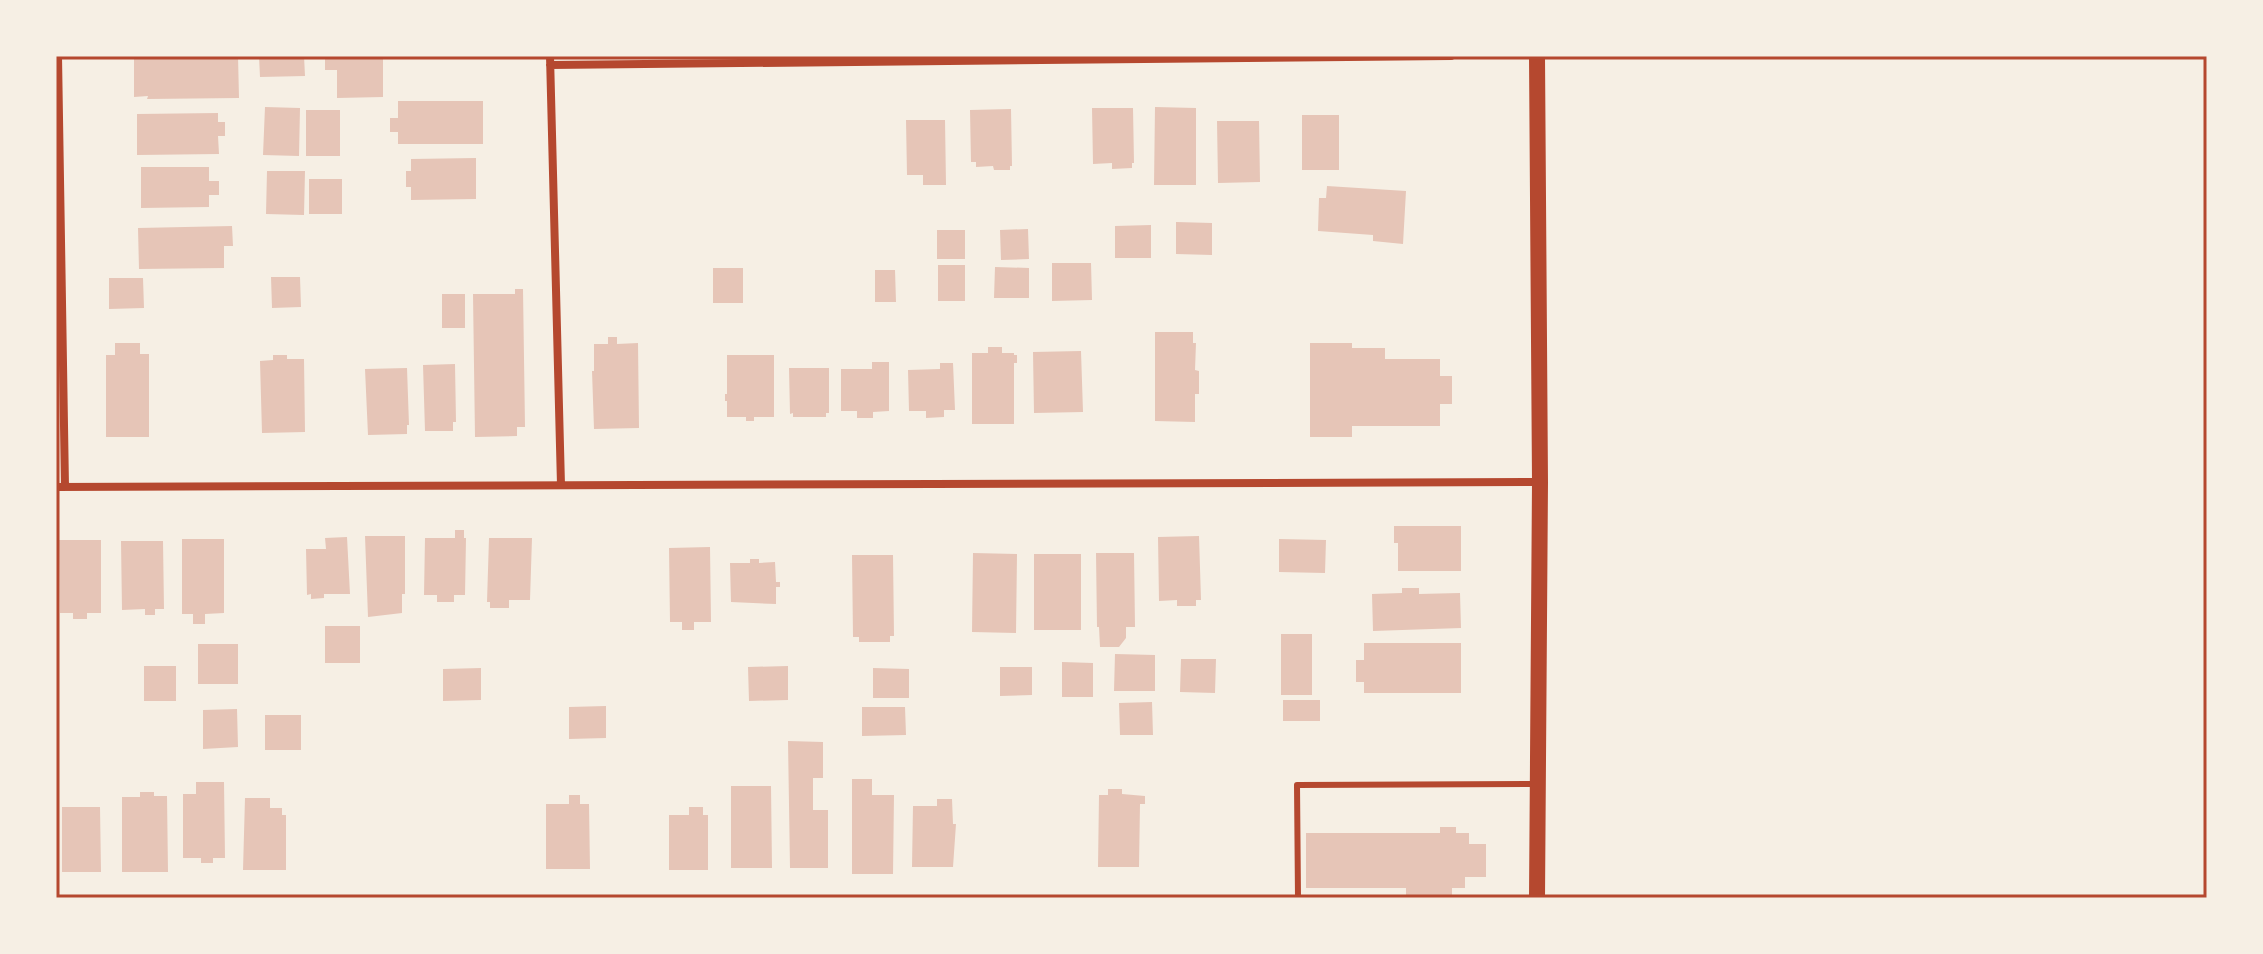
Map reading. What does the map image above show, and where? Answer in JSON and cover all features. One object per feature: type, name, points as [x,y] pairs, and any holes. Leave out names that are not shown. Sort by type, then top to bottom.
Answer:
[{"type":"main road","points":[[1537,56],[1540,482],[1537,898]]},
{"type":"street","points":[[58,56],[61,487],[1540,482]]},
{"type":"street","points":[[561,485],[550,60],[1451,56]]},
{"type":"lane","points":[[1298,898],[1297,785],[1538,784]]},
{"type":"building","points":[[134,56],[238,56],[239,98],[134,97]]},
{"type":"building","points":[[259,56],[304,56],[305,76],[260,77]]},
{"type":"building","points":[[306,56],[333,56],[333,59],[383,57],[383,97],[337,98],[337,70],[325,70],[325,59],[306,59]]},
{"type":"building","points":[[398,101],[483,101],[483,144],[398,144],[398,132],[390,132],[390,118],[398,118]]},
{"type":"building","points":[[265,107],[300,108],[299,156],[263,155]]},
{"type":"building","points":[[1155,107],[1196,108],[1196,185],[1154,185]]},
{"type":"building","points":[[1092,108],[1133,108],[1132,168],[1112,169],[1112,163],[1093,164]]},
{"type":"building","points":[[1011,109],[1010,170],[994,170],[993,166],[976,167],[976,162],[971,162],[970,110]]},
{"type":"building","points":[[306,110],[340,110],[340,156],[306,156]]},
{"type":"building","points":[[218,113],[218,122],[225,122],[225,136],[218,136],[219,154],[137,155],[137,114]]},
{"type":"building","points":[[1302,115],[1339,115],[1339,170],[1302,170]]},
{"type":"building","points":[[906,120],[945,120],[946,185],[923,185],[923,175],[907,175]]},
{"type":"building","points":[[1217,121],[1259,121],[1260,182],[1218,183]]},
{"type":"building","points":[[476,158],[476,199],[411,200],[411,187],[406,187],[406,171],[411,171],[411,159]]},
{"type":"building","points":[[141,167],[209,167],[209,181],[219,181],[219,195],[209,195],[209,207],[141,208]]},
{"type":"building","points":[[267,171],[305,171],[304,215],[266,214]]},
{"type":"building","points":[[309,179],[342,179],[342,214],[309,214]]},
{"type":"building","points":[[1327,186],[1406,191],[1403,244],[1373,241],[1373,235],[1318,231],[1319,198],[1326,198]]},
{"type":"building","points":[[1176,222],[1212,223],[1212,255],[1176,254]]},
{"type":"building","points":[[1151,225],[1151,258],[1115,258],[1115,226]]},
{"type":"building","points":[[232,226],[233,246],[224,246],[224,268],[139,269],[138,228]]},
{"type":"building","points":[[1028,229],[1029,259],[1001,260],[1000,230]]},
{"type":"building","points":[[937,230],[965,230],[965,259],[937,259]]},
{"type":"building","points":[[1052,263],[1091,263],[1092,300],[1052,301]]},
{"type":"building","points":[[938,265],[965,265],[965,301],[938,301]]},
{"type":"building","points":[[995,267],[1029,268],[1029,298],[994,298]]},
{"type":"building","points":[[713,268],[743,268],[743,303],[713,303]]},
{"type":"building","points":[[875,270],[895,270],[896,302],[875,302]]},
{"type":"building","points":[[271,277],[300,277],[301,307],[272,308]]},
{"type":"building","points":[[109,278],[143,278],[144,308],[109,309]]},
{"type":"building","points":[[515,289],[523,289],[525,427],[517,427],[517,436],[475,437],[473,294],[515,294]]},
{"type":"building","points":[[442,294],[465,294],[465,328],[442,328]]},
{"type":"building","points":[[1155,332],[1193,332],[1193,343],[1196,343],[1195,370],[1199,371],[1195,422],[1155,421]]},
{"type":"building","points":[[608,337],[617,337],[617,344],[638,343],[639,428],[594,429],[594,344],[608,344]]},
{"type":"building","points":[[115,343],[140,343],[140,354],[149,354],[149,437],[106,437],[106,355],[115,355]]},
{"type":"building","points":[[1310,343],[1352,343],[1352,348],[1385,348],[1385,359],[1440,359],[1440,376],[1452,376],[1452,404],[1440,404],[1440,426],[1352,426],[1352,437],[1310,437]]},
{"type":"building","points":[[988,347],[1002,347],[1002,353],[1017,355],[1017,363],[1014,363],[1014,424],[972,424],[972,353],[988,353]]},
{"type":"building","points":[[1081,351],[1083,412],[1034,413],[1033,352]]},
{"type":"building","points":[[273,355],[304,359],[305,432],[262,433],[260,361],[273,360]]},
{"type":"building","points":[[727,355],[774,355],[774,417],[754,417],[754,421],[746,421],[746,417],[727,417]]},
{"type":"building","points":[[872,362],[889,362],[889,411],[873,412],[873,418],[857,418],[857,411],[841,411],[841,369],[872,369]]},
{"type":"building","points":[[940,363],[953,363],[955,410],[944,410],[944,417],[926,418],[926,411],[909,411],[908,370],[940,369]]},
{"type":"building","points":[[455,364],[456,422],[453,422],[453,431],[425,431],[423,365]]},
{"type":"building","points":[[407,368],[407,434],[368,435],[365,369]]},
{"type":"building","points":[[789,368],[829,368],[829,413],[826,417],[793,417],[793,413],[790,414]]},
{"type":"building","points":[[1394,526],[1461,526],[1461,571],[1398,571],[1398,543],[1394,543]]},
{"type":"building","points":[[455,530],[464,530],[466,538],[465,595],[454,595],[454,602],[437,602],[437,595],[424,595],[425,538],[455,538]]},
{"type":"building","points":[[365,536],[405,536],[402,613],[368,617]]},
{"type":"building","points":[[1199,536],[1201,600],[1196,600],[1196,606],[1177,606],[1177,600],[1159,601],[1158,537]]},
{"type":"building","points":[[347,537],[350,594],[324,594],[324,598],[311,599],[311,594],[307,595],[306,549],[326,549],[325,538]]},
{"type":"building","points":[[489,538],[532,538],[530,600],[509,600],[509,608],[490,608],[490,602],[487,602]]},
{"type":"building","points":[[182,539],[224,539],[224,613],[205,614],[205,624],[193,624],[193,614],[182,614]]},
{"type":"building","points":[[1279,539],[1326,540],[1325,573],[1279,572]]},
{"type":"building","points":[[59,540],[101,540],[101,613],[87,613],[87,619],[73,619],[73,613],[60,613]]},
{"type":"building","points":[[121,541],[163,541],[164,609],[155,609],[155,615],[145,615],[145,609],[122,610]]},
{"type":"building","points":[[710,547],[711,622],[694,622],[694,630],[682,630],[682,622],[670,622],[669,548]]},
{"type":"building","points":[[973,553],[1017,554],[1016,633],[972,632]]},
{"type":"building","points":[[1096,553],[1134,553],[1135,627],[1126,627],[1126,638],[1119,647],[1100,647]]},
{"type":"building","points":[[1034,554],[1081,554],[1081,630],[1034,630]]},
{"type":"building","points":[[852,555],[893,555],[894,636],[890,636],[890,642],[859,642],[859,637],[853,637]]},
{"type":"building","points":[[750,559],[759,559],[759,563],[775,562],[776,582],[780,582],[780,587],[776,587],[776,604],[731,602],[730,563],[750,563]]},
{"type":"building","points":[[1402,588],[1419,588],[1419,594],[1460,593],[1461,628],[1373,631],[1372,594],[1402,593]]},
{"type":"building","points":[[325,626],[360,626],[360,663],[325,663]]},
{"type":"building","points":[[1281,634],[1312,634],[1312,695],[1281,695]]},
{"type":"building","points":[[1364,643],[1461,643],[1461,693],[1364,693],[1364,682],[1356,682],[1356,660],[1364,660]]},
{"type":"building","points":[[198,644],[238,644],[238,684],[198,684]]},
{"type":"building","points":[[1115,654],[1155,655],[1155,691],[1114,691]]},
{"type":"building","points":[[1181,659],[1216,659],[1215,693],[1180,692]]},
{"type":"building","points":[[1062,662],[1093,663],[1093,697],[1062,697]]},
{"type":"building","points":[[144,666],[176,666],[176,701],[144,701]]},
{"type":"building","points":[[788,666],[788,700],[749,701],[748,667]]},
{"type":"building","points":[[1000,667],[1032,667],[1032,695],[1000,696]]},
{"type":"building","points":[[481,668],[481,700],[443,701],[443,669]]},
{"type":"building","points":[[873,668],[909,669],[909,698],[873,698]]},
{"type":"building","points":[[1283,700],[1320,700],[1320,721],[1283,721]]},
{"type":"building","points":[[1152,702],[1153,735],[1120,735],[1119,703]]},
{"type":"building","points":[[606,706],[606,738],[569,739],[569,707]]},
{"type":"building","points":[[862,707],[905,707],[906,735],[862,736]]},
{"type":"building","points":[[237,709],[238,747],[203,749],[203,710]]},
{"type":"building","points":[[265,715],[301,715],[301,750],[265,750]]},
{"type":"building","points":[[788,741],[823,742],[823,778],[813,778],[813,810],[828,810],[828,868],[790,868]]},
{"type":"building","points":[[852,779],[872,779],[872,795],[894,795],[893,874],[852,874]]},
{"type":"building","points":[[196,782],[224,782],[225,858],[213,858],[213,863],[201,863],[201,858],[183,858],[183,794],[196,794]]},
{"type":"building","points":[[731,786],[771,786],[772,868],[731,868]]},
{"type":"building","points":[[1108,789],[1122,789],[1122,794],[1145,796],[1145,804],[1140,804],[1139,867],[1098,867],[1099,795],[1108,795]]},
{"type":"building","points":[[140,792],[167,796],[168,872],[122,872],[122,797],[140,797]]},
{"type":"building","points":[[569,795],[580,795],[580,804],[589,804],[590,869],[546,869],[546,804],[569,804]]},
{"type":"building","points":[[245,798],[270,798],[270,808],[282,808],[282,815],[286,815],[286,870],[243,870]]},
{"type":"building","points":[[937,799],[952,799],[953,824],[956,824],[953,867],[912,867],[913,806],[937,806]]},
{"type":"building","points":[[62,807],[100,807],[101,872],[62,872]]},
{"type":"building","points":[[689,807],[703,807],[703,815],[708,815],[708,870],[669,870],[669,815],[689,815]]},
{"type":"building","points":[[1440,827],[1456,827],[1456,833],[1469,833],[1469,844],[1486,844],[1486,877],[1465,877],[1465,888],[1452,888],[1452,898],[1406,898],[1406,888],[1306,888],[1306,833],[1440,833]]}]
